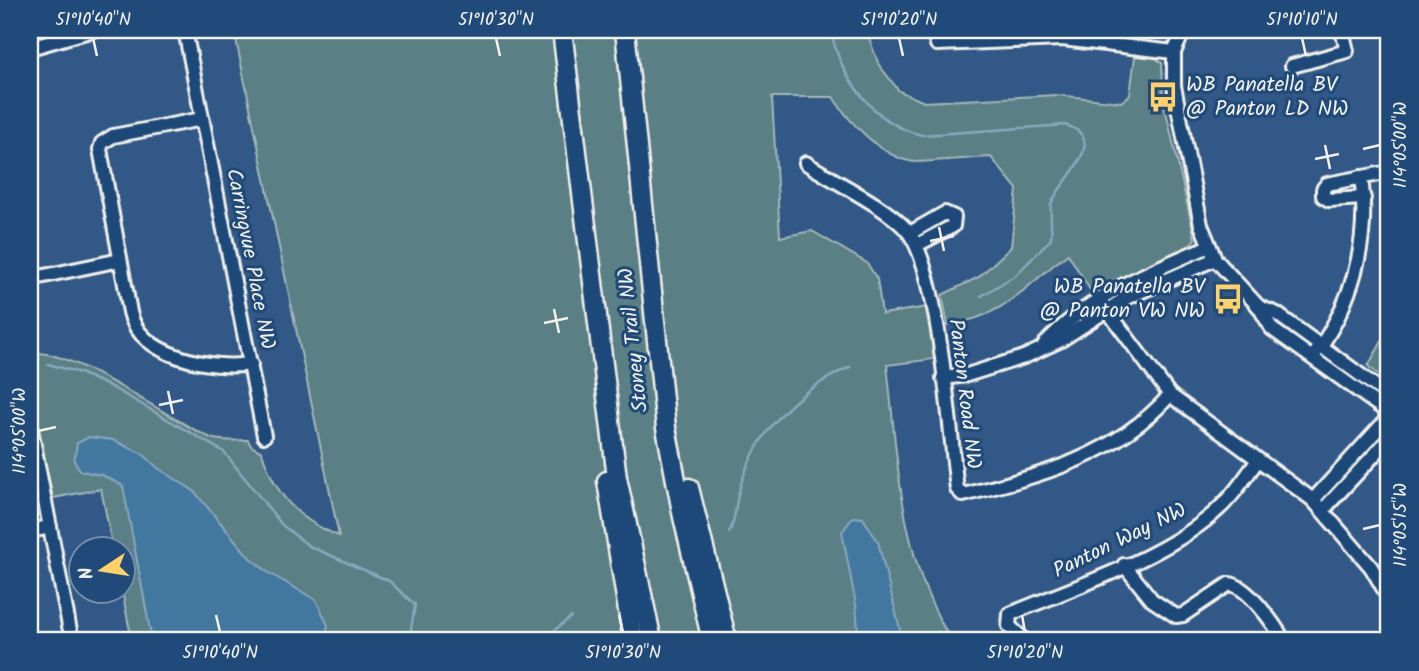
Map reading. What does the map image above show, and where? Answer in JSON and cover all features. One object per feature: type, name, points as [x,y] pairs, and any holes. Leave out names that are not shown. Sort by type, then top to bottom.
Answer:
[{"type":"highway","name":"Stoney Trail NW","points":[[562,30],[617,478],[652,641]]},
{"type":"highway","name":"Stoney Trail NW","points":[[625,30],[666,428],[682,517],[712,641]]},
{"type":"highway","points":[[581,186],[581,243],[602,434],[614,533],[633,641]]},
{"type":"highway","points":[[655,319],[701,545],[727,641]]},
{"type":"street","points":[[30,48],[93,30]]},
{"type":"street","name":"Carringvue Place NW","points":[[184,30],[202,119],[251,364],[217,367],[196,364],[172,354],[133,326],[100,157],[102,143],[117,135],[202,119]]},
{"type":"street","points":[[933,30],[937,44],[1062,35],[1174,52]]},
{"type":"street","points":[[1184,30],[1174,52],[1174,86],[1185,149],[1209,246],[1215,260],[1259,307],[1272,329],[1389,415],[1313,500]]},
{"type":"street","points":[[1292,66],[1347,51],[1342,30]]},
{"type":"street","name":"Panton Road NW","points":[[806,163],[910,233],[918,245],[931,289],[957,489],[963,495],[1023,480],[1078,461],[1130,433],[1170,395]]},
{"type":"street","points":[[1364,198],[1329,200],[1322,193],[1327,184],[1389,172]]},
{"type":"street","points":[[1313,357],[1322,345],[1352,286],[1361,245],[1364,198],[1361,177]]},
{"type":"street","points":[[910,233],[945,214],[954,216],[953,226],[918,245]]},
{"type":"street","points":[[943,378],[998,367],[1042,348],[1072,317],[1209,246]]},
{"type":"street","points":[[30,279],[120,260]]},
{"type":"street","points":[[1102,303],[1215,260]]},
{"type":"street","points":[[1102,303],[1170,395],[1313,500],[1370,568],[1389,598]]},
{"type":"street","points":[[1259,307],[1277,314],[1389,396]]},
{"type":"street","points":[[251,364],[264,436]]},
{"type":"street","points":[[30,424],[72,641]]},
{"type":"street","points":[[1323,510],[1389,439]]},
{"type":"street","name":"Panton Way NW","points":[[1025,641],[1009,626],[1010,614],[1124,565],[1188,533],[1213,514],[1258,460]]},
{"type":"street","points":[[30,531],[50,527]]},
{"type":"street","points":[[1124,565],[1152,600],[1176,616],[1182,615],[1229,584],[1236,585],[1262,609],[1284,641]]},
{"type":"green space","points":[[234,30],[866,30],[879,65],[899,91],[924,102],[1057,95],[1121,102],[1130,95],[1135,56],[1155,58],[1162,63],[1163,98],[1195,239],[1186,249],[1092,293],[1068,254],[1000,307],[968,321],[948,325],[942,295],[979,277],[1011,247],[1017,189],[991,157],[918,162],[893,155],[858,128],[833,97],[772,97],[780,237],[812,231],[867,263],[877,279],[882,314],[928,307],[934,359],[887,365],[898,472],[911,542],[934,609],[952,641],[132,641],[125,604],[136,604],[136,534],[110,534],[101,489],[53,498],[30,392],[30,353],[49,354],[95,373],[211,438],[248,440],[251,446],[262,452],[273,480],[289,503],[311,522],[339,536]]},
{"type":"green space","points":[[1389,329],[1389,383],[1368,366]]},
{"type":"water","points":[[89,437],[113,440],[143,454],[158,468],[194,491],[250,558],[269,573],[316,600],[328,625],[325,636],[311,641],[152,641],[136,555],[136,534],[132,534],[123,486],[102,475],[81,471],[74,461],[77,443]]},
{"type":"water","points":[[853,517],[863,518],[878,542],[903,641],[859,641],[856,605],[842,532]]},
{"type":"waterway","points":[[831,30],[842,64],[862,96],[889,121],[905,129],[922,135],[1065,125],[1079,132],[1084,140],[1078,162],[1051,205],[1051,239],[1016,275],[981,296]]},
{"type":"waterway","points":[[48,364],[80,373],[113,388],[224,452],[282,525],[309,546],[389,581],[415,605],[409,641]]},
{"type":"waterway","points":[[729,533],[746,470],[766,433],[795,401],[812,388],[850,367]]},
{"type":"waterway","points":[[541,641],[571,617]]},
{"type":"place","name":"WB Panatella BV @ Panton LD NW","points":[[1163,97]]},
{"type":"place","name":"WB Panatella BV @ Panton VW NW","points":[[1228,299]]}]
